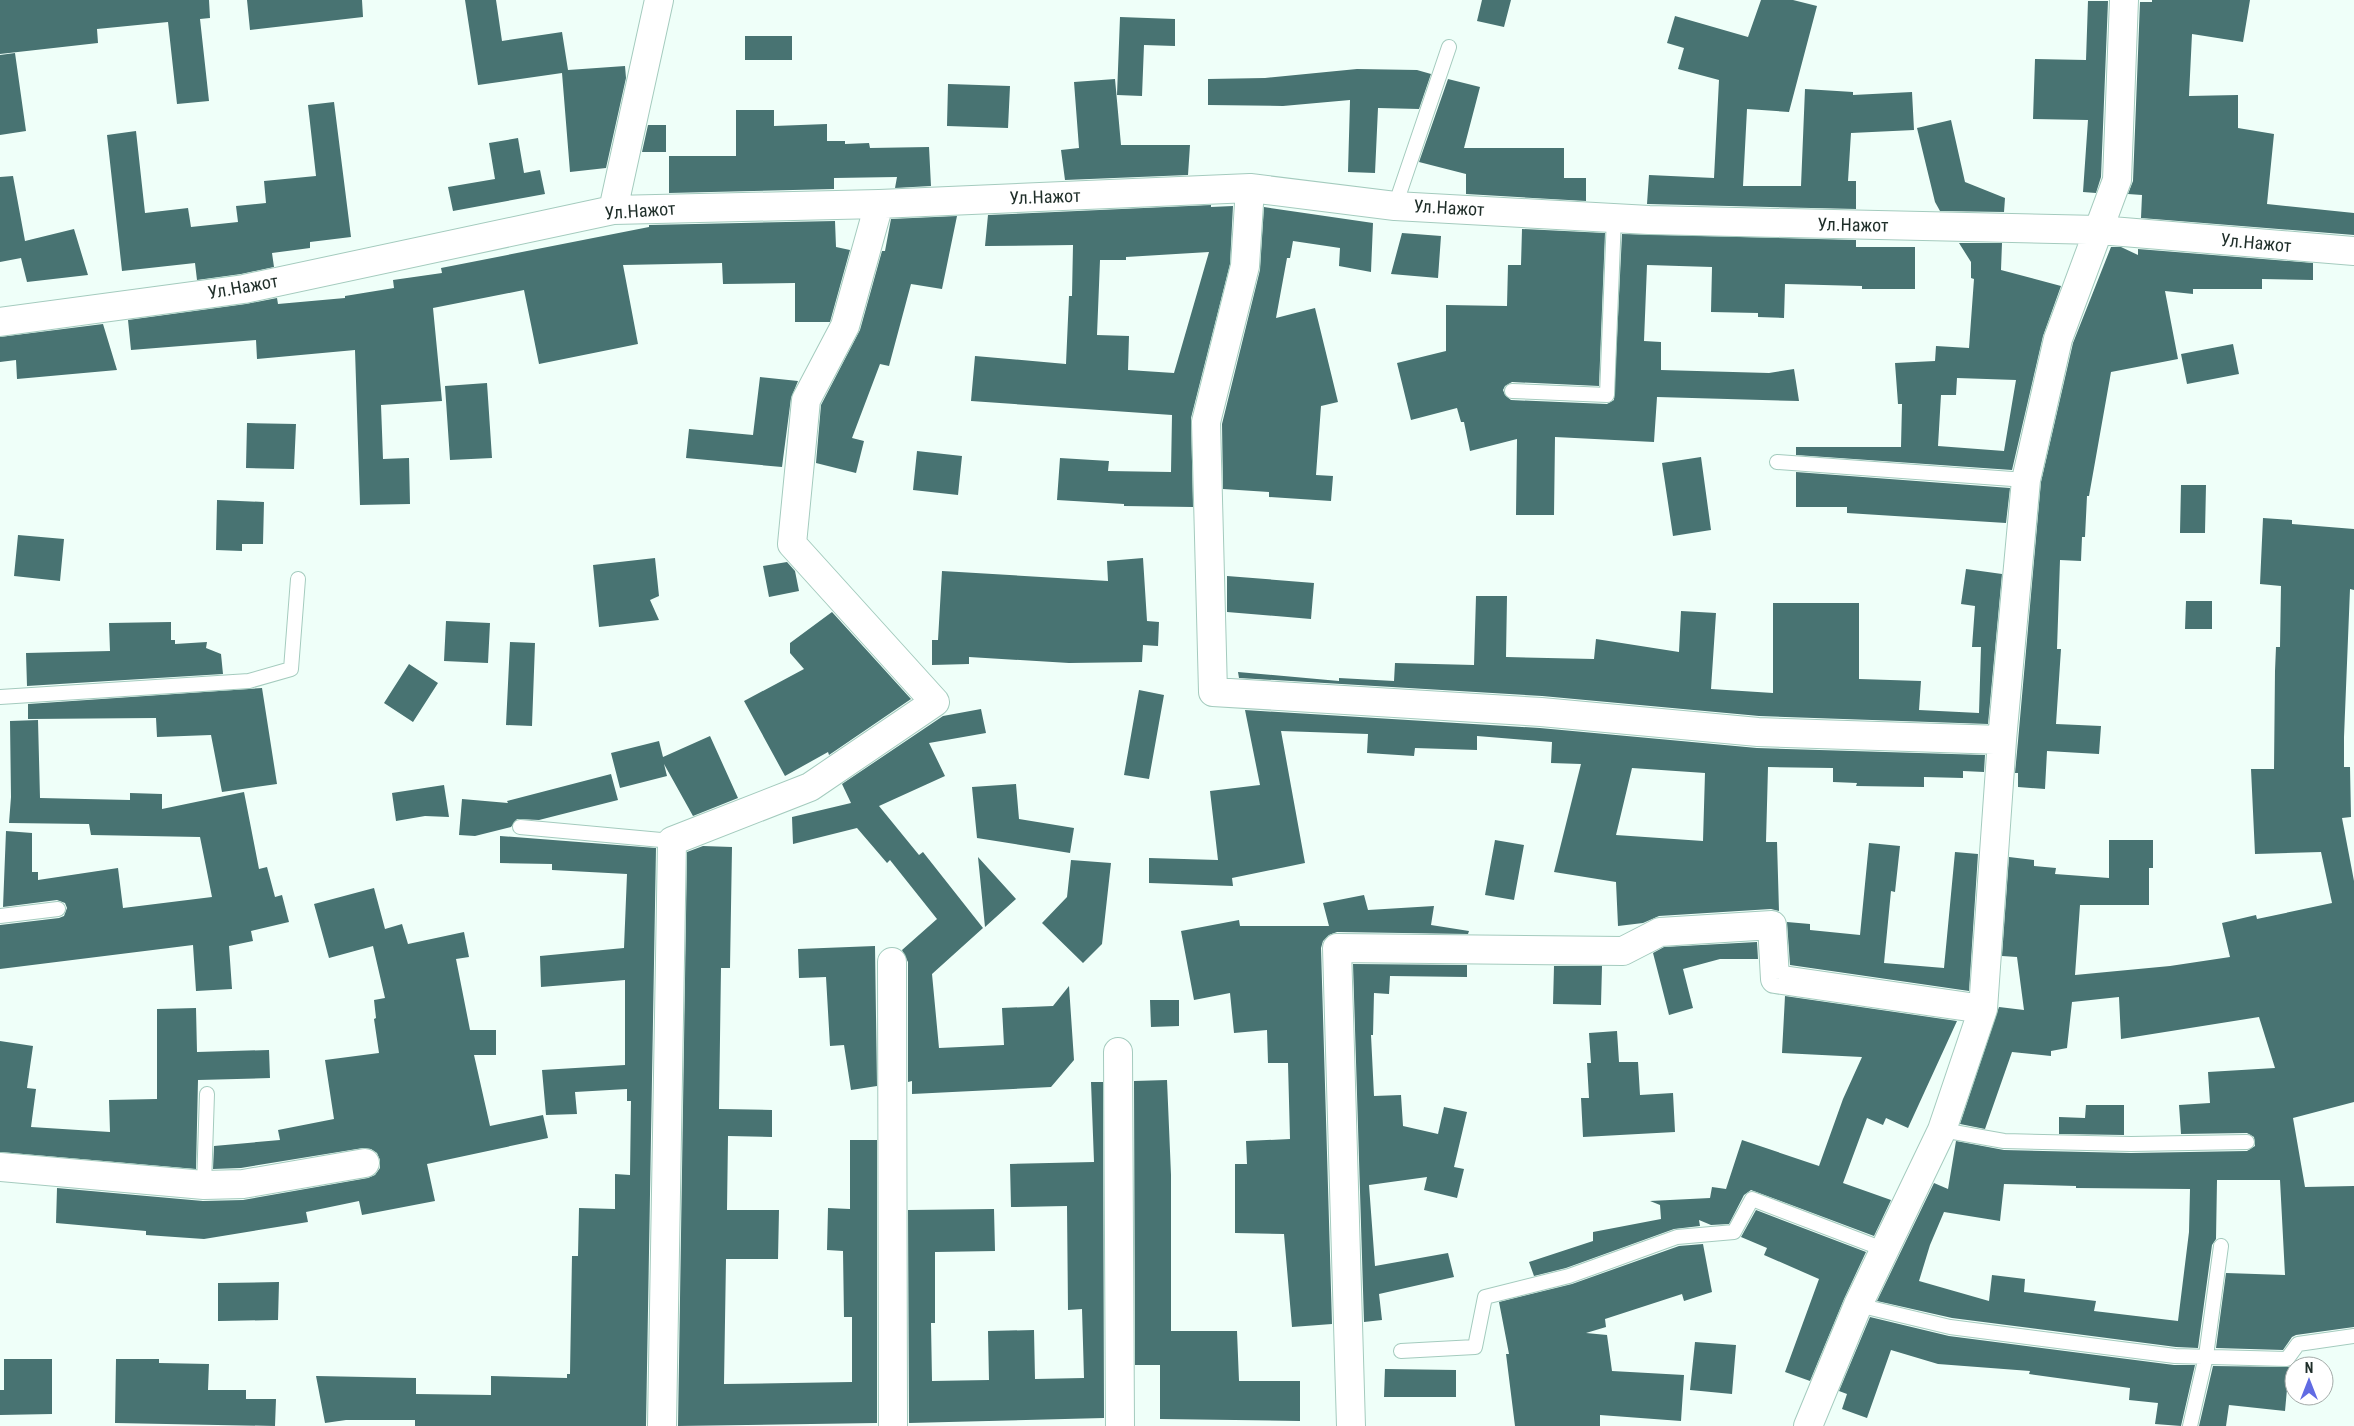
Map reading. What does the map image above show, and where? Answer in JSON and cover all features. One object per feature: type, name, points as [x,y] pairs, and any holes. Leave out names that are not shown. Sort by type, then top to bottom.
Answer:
[{"type":"street","points":[[613,210],[659,0]]},
{"type":"street","points":[[1808,1426],[1883,1249],[1942,1130],[1983,1009],[2002,740],[2026,480],[2058,339],[2117,180],[2124,0]]},
{"type":"street","points":[[1250,188],[1245,266],[1206,422],[1213,692],[1541,712],[1758,732],[2002,740]]},
{"type":"street","name":"Ул.Нажот","points":[[0,322],[244,289],[613,210],[879,204],[1250,188],[1395,206],[1650,220],[2098,230],[2354,251]]},
{"type":"street","points":[[662,1426],[672,841],[810,787],[935,702],[792,544],[806,400],[845,326],[879,204]]},
{"type":"street","points":[[1350,1426],[1337,948],[1623,951],[1660,932],[1772,925],[1775,979],[1983,1009]]},
{"type":"street","points":[[892,962],[893,1426]]},
{"type":"street","points":[[1118,1052],[1120,1426]]},
{"type":"street","points":[[0,1168],[204,1184],[243,1184],[365,1163]]},
{"type":"lane","points":[[1395,206],[1449,47]]},
{"type":"lane","points":[[1512,391],[1607,395],[1614,217]]},
{"type":"lane","points":[[1777,462],[2026,480]]},
{"type":"lane","points":[[0,697],[249,681],[291,669],[298,578]]},
{"type":"lane","points":[[520,828],[672,841]]},
{"type":"lane","points":[[0,916],[58,909]]},
{"type":"lane","points":[[204,1184],[207,1094]]},
{"type":"lane","points":[[1942,1130],[2004,1141],[2131,1144],[2247,1142]]},
{"type":"lane","points":[[1401,1351],[1475,1347],[1485,1297],[1568,1276],[1677,1237],[1734,1232],[1752,1199],[1883,1249]]},
{"type":"lane","points":[[2190,1426],[2206,1356],[2221,1246]]},
{"type":"lane","points":[[1858,1305],[1950,1327],[2175,1356],[2287,1359],[2298,1344],[2354,1336]]},
{"type":"building","points":[[0,0],[209,0],[210,18],[200,19],[209,101],[177,104],[168,22],[97,29],[98,43],[0,54]]},
{"type":"building","points":[[247,0],[362,0],[363,17],[250,30]]},
{"type":"building","points":[[465,0],[496,0],[502,41],[562,32],[568,70],[625,66],[626,78],[606,168],[570,172],[562,73],[478,85]]},
{"type":"building","points":[[1482,0],[1511,0],[1504,27],[1477,21]]},
{"type":"building","points":[[1761,0],[1793,0],[1817,6],[1789,112],[1747,109],[1743,186],[1801,186],[1805,89],[1853,92],[1853,95],[1912,92],[1914,130],[1851,133],[1848,181],[1856,181],[1856,209],[1647,204],[1649,175],[1714,178],[1719,80],[1678,69],[1684,48],[1667,43],[1675,16],[1748,37]]},
{"type":"building","points":[[2152,0],[2250,0],[2243,42],[2192,34],[2189,96],[2238,95],[2238,128],[2274,134],[2267,204],[2354,213],[2354,235],[2141,218],[2142,195],[2128,194],[2133,181],[2140,2],[2152,2]]},
{"type":"building","points":[[2088,1],[2108,1],[2101,177],[2096,193],[2083,192],[2088,120],[2033,119],[2035,59],[2086,60]]},
{"type":"building","points":[[1120,17],[1175,19],[1175,46],[1144,45],[1142,96],[1117,95]]},
{"type":"building","points":[[745,36],[792,36],[792,60],[745,60]]},
{"type":"building","points":[[15,53],[26,131],[0,135],[0,55]]},
{"type":"building","points":[[1357,69],[1417,70],[1431,74],[1419,109],[1378,108],[1375,173],[1348,172],[1350,100],[1283,106],[1208,105],[1208,79],[1265,78]]},
{"type":"building","points":[[1115,79],[1121,145],[1190,145],[1188,175],[1065,180],[1061,150],[1079,148],[1074,82]]},
{"type":"building","points":[[1448,79],[1480,87],[1464,148],[1564,148],[1564,178],[1586,178],[1586,201],[1466,194],[1466,174],[1419,162]]},
{"type":"building","points":[[948,84],[1010,86],[1008,128],[947,126]]},
{"type":"building","points":[[334,102],[351,237],[310,242],[310,248],[272,253],[274,267],[241,274],[197,280],[195,263],[122,271],[107,135],[136,131],[145,213],[188,208],[191,227],[238,222],[236,206],[266,203],[264,181],[316,176],[308,105]]},
{"type":"building","points":[[736,110],[774,110],[774,126],[827,124],[827,141],[845,141],[845,144],[869,143],[870,148],[929,147],[931,186],[895,188],[897,177],[834,178],[834,189],[669,193],[669,156],[736,156]]},
{"type":"building","points":[[1951,120],[1965,182],[2005,198],[2004,212],[1940,211],[1935,202],[1917,128]]},
{"type":"building","points":[[648,125],[666,125],[666,152],[642,152]]},
{"type":"building","points":[[518,138],[524,173],[540,170],[545,194],[453,211],[448,187],[495,179],[489,143]]},
{"type":"building","points":[[13,176],[25,241],[74,229],[88,275],[27,282],[21,258],[0,262],[0,177]]},
{"type":"building","points":[[1211,205],[1211,207],[1233,206],[1230,264],[1191,418],[1193,507],[1124,506],[1124,504],[1057,500],[1060,458],[1109,461],[1108,471],[1171,472],[1172,415],[971,401],[975,356],[1066,364],[1069,296],[1072,296],[1073,245],[985,246],[988,215]],"holes":[[[1209,252],[1174,373],[1128,370],[1129,336],[1097,335],[1100,260],[1126,260],[1126,257]]]},
{"type":"building","points":[[1264,207],[1373,223],[1371,272],[1339,266],[1340,248],[1293,241],[1290,258],[1287,258],[1276,318],[1315,308],[1338,402],[1321,406],[1316,475],[1333,476],[1331,501],[1269,497],[1269,492],[1223,489],[1222,424],[1260,270]]},
{"type":"building","points":[[957,216],[942,289],[911,284],[889,366],[880,364],[852,438],[864,441],[856,473],[816,463],[821,405],[860,330],[882,251],[885,251],[891,219]]},
{"type":"building","points":[[835,221],[836,247],[850,250],[830,322],[795,322],[795,283],[723,284],[722,263],[623,265],[638,344],[539,364],[524,290],[433,308],[442,401],[381,405],[383,459],[409,458],[410,504],[360,505],[355,350],[257,359],[256,340],[131,350],[128,320],[277,298],[278,304],[345,298],[345,296],[394,288],[393,280],[442,273],[441,268],[649,227],[649,225]]},
{"type":"building","points":[[1522,229],[1605,233],[1599,386],[1512,382],[1505,386],[1503,390],[1505,395],[1511,400],[1607,404],[1614,400],[1622,234],[1856,240],[1856,247],[1915,247],[1915,289],[1862,289],[1862,286],[1785,284],[1784,318],[1758,317],[1758,313],[1711,312],[1712,267],[1647,265],[1644,341],[1661,342],[1661,370],[1769,373],[1794,369],[1799,401],[1657,397],[1654,442],[1555,437],[1554,515],[1516,515],[1517,439],[1470,451],[1464,422],[1461,422],[1457,408],[1411,420],[1397,363],[1446,351],[1446,305],[1507,306],[1508,265],[1521,265]]},
{"type":"building","points":[[1402,233],[1441,236],[1438,278],[1391,274]]},
{"type":"building","points":[[1959,243],[2002,243],[2001,270],[2061,286],[2043,336],[2012,470],[1796,455],[1796,447],[1901,447],[1902,404],[1898,404],[1895,363],[1935,361],[1936,346],[1969,348],[1974,279],[1971,278],[1971,262]],"holes":[[[1957,378],[2016,380],[2004,451],[1938,446],[1941,395],[1956,395]]]},
{"type":"building","points":[[2111,247],[2121,247],[2138,255],[2138,249],[2313,263],[2313,280],[2262,279],[2262,289],[2193,289],[2193,294],[2165,291],[2178,359],[2111,372],[2089,496],[2087,496],[2085,537],[2082,537],[2081,561],[2060,560],[2057,649],[2061,649],[2056,724],[2101,726],[2099,754],[2047,751],[2045,789],[2018,787],[2018,773],[2015,773],[2041,482],[2073,343]]},
{"type":"building","points":[[103,324],[117,370],[17,379],[16,360],[0,362],[0,337]]},
{"type":"building","points":[[2233,344],[2239,374],[2187,384],[2181,354]]},
{"type":"building","points":[[760,377],[798,381],[791,398],[782,467],[686,458],[689,429],[753,435]]},
{"type":"building","points":[[487,383],[492,458],[450,460],[445,386]]},
{"type":"building","points":[[247,423],[296,424],[294,469],[246,468]]},
{"type":"building","points":[[917,451],[962,456],[958,495],[913,490]]},
{"type":"building","points":[[1701,457],[1711,530],[1673,536],[1662,463]]},
{"type":"building","points":[[1796,472],[2010,488],[2006,523],[1847,513],[1847,507],[1796,507]]},
{"type":"building","points":[[2181,485],[2206,485],[2205,533],[2180,533]]},
{"type":"building","points":[[217,500],[264,502],[263,544],[242,544],[242,551],[216,550]]},
{"type":"building","points":[[2263,518],[2292,520],[2292,524],[2354,529],[2354,590],[2350,589],[2344,737],[2344,767],[2350,767],[2351,817],[2342,818],[2354,881],[2354,1102],[2293,1118],[2305,1187],[2354,1186],[2354,1327],[2296,1335],[2292,1337],[2283,1350],[2216,1348],[2226,1273],[2285,1275],[2280,1180],[2217,1180],[2216,1239],[2212,1245],[2198,1348],[2176,1347],[1952,1318],[1877,1301],[1934,1183],[1948,1189],[1956,1141],[2004,1150],[2131,1153],[2247,1151],[2255,1146],[2254,1137],[2247,1133],[2181,1134],[2179,1105],[2210,1103],[2208,1072],[2275,1068],[2259,1017],[2121,1039],[2119,997],[2072,1002],[2067,1048],[2051,1051],[2051,1056],[2012,1052],[1985,1129],[1960,1124],[1999,1007],[2024,1010],[2017,957],[2002,956],[2009,857],[2034,860],[2034,866],[2056,868],[2055,874],[2109,878],[2109,840],[2153,840],[2153,868],[2149,868],[2149,905],[2080,905],[2075,975],[2170,966],[2230,957],[2222,923],[2256,915],[2257,919],[2332,903],[2321,852],[2255,854],[2251,769],[2274,769],[2276,647],[2280,647],[2281,586],[2260,584]],"holes":[[[2004,1184],[2076,1186],[2076,1188],[2190,1189],[2189,1232],[2178,1321],[2094,1311],[2096,1301],[2024,1292],[2025,1279],[1992,1275],[1989,1301],[1919,1281],[1930,1245],[1944,1212],[2000,1221]]]},
{"type":"building","points":[[18,535],[64,539],[60,581],[14,576]]},
{"type":"building","points":[[655,558],[659,596],[650,600],[659,620],[599,627],[593,565]]},
{"type":"building","points":[[1143,558],[1147,621],[1159,622],[1158,646],[1143,645],[1142,662],[1069,663],[969,657],[969,664],[932,665],[932,640],[938,640],[942,571],[1108,581],[1107,561]]},
{"type":"building","points":[[787,562],[795,571],[799,591],[769,597],[763,566]]},
{"type":"building","points":[[1966,569],[2002,574],[1988,724],[1759,716],[1542,696],[1239,678],[1238,672],[1339,681],[1339,678],[1394,681],[1395,663],[1474,665],[1476,596],[1507,596],[1506,657],[1594,659],[1596,639],[1679,652],[1681,611],[1716,613],[1711,689],[1773,693],[1773,603],[1859,603],[1859,679],[1921,681],[1919,710],[1979,713],[1981,647],[1972,647],[1975,606],[1961,604]]},
{"type":"building","points":[[1227,576],[1314,583],[1311,619],[1227,612]]},
{"type":"building","points":[[2186,601],[2212,601],[2212,629],[2185,629]]},
{"type":"building","points":[[832,612],[911,699],[829,755],[828,752],[785,776],[744,701],[804,669],[790,653],[790,643]]},
{"type":"building","points":[[446,621],[490,623],[488,663],[444,661]]},
{"type":"building","points":[[171,622],[171,640],[175,640],[175,644],[207,642],[206,648],[221,654],[223,674],[27,686],[26,653],[110,651],[109,623]]},
{"type":"building","points":[[510,642],[535,643],[532,726],[506,725]]},
{"type":"building","points":[[409,664],[438,683],[413,722],[384,703]]},
{"type":"building","points":[[262,688],[277,784],[222,792],[211,735],[157,737],[156,718],[28,719],[28,704]]},
{"type":"building","points":[[1139,690],[1164,695],[1149,779],[1124,775]]},
{"type":"building","points":[[981,709],[986,733],[929,743],[945,776],[879,806],[919,855],[923,852],[983,928],[932,974],[939,1048],[1004,1045],[1002,1008],[1053,1006],[1069,986],[1074,1060],[1051,1087],[912,1094],[912,1081],[908,1082],[908,962],[902,950],[937,919],[890,860],[887,863],[857,828],[793,844],[792,817],[851,803],[842,784],[943,716]]},
{"type":"building","points":[[1245,710],[1540,728],[1757,748],[1985,755],[1984,772],[1963,771],[1963,778],[1924,777],[1924,787],[1856,786],[1857,783],[1833,782],[1833,768],[1768,767],[1766,842],[1777,842],[1779,911],[1771,909],[1659,916],[1643,923],[1618,926],[1616,882],[1554,872],[1581,764],[1551,763],[1552,742],[1477,736],[1477,750],[1415,748],[1414,756],[1367,753],[1368,734],[1281,731],[1305,863],[1232,878],[1233,886],[1149,883],[1149,858],[1218,860],[1210,791],[1260,785]],"holes":[[[1632,768],[1705,773],[1703,841],[1616,835]]]},
{"type":"building","points":[[38,720],[40,798],[130,800],[130,793],[162,794],[162,809],[244,792],[259,869],[267,867],[275,897],[282,895],[289,922],[251,931],[253,941],[229,946],[232,989],[196,991],[193,945],[0,969],[0,925],[59,918],[64,916],[67,908],[65,903],[57,900],[3,907],[6,831],[32,833],[32,872],[38,872],[38,880],[118,868],[123,908],[212,897],[200,837],[91,835],[89,824],[9,823],[11,797],[10,721]]},
{"type":"building","points":[[710,736],[738,798],[693,816],[664,764],[667,776],[620,788],[611,753],[659,741],[663,757]]},
{"type":"building","points":[[611,774],[618,800],[539,820],[517,819],[511,827],[475,836],[459,835],[462,799],[508,803],[507,801]]},
{"type":"building","points":[[1016,784],[1019,819],[1074,828],[1070,853],[977,838],[972,787]]},
{"type":"building","points":[[444,785],[449,817],[425,816],[396,821],[392,793]]},
{"type":"building","points":[[500,836],[656,848],[646,1426],[415,1426],[415,1420],[346,1420],[325,1423],[316,1376],[416,1378],[416,1394],[491,1395],[491,1376],[567,1378],[567,1374],[570,1374],[572,1256],[578,1256],[579,1208],[615,1209],[615,1174],[630,1175],[631,1101],[627,1101],[627,1089],[575,1092],[577,1114],[546,1115],[542,1070],[625,1065],[625,980],[541,987],[540,956],[624,948],[627,874],[552,870],[552,864],[500,863]]},
{"type":"building","points":[[1495,840],[1524,845],[1514,900],[1485,895]]},
{"type":"building","points":[[1869,843],[1900,846],[1895,892],[1891,891],[1884,963],[1944,968],[1955,852],[1978,854],[1969,991],[1790,965],[1787,922],[1810,924],[1810,930],[1860,935]]},
{"type":"building","points":[[703,846],[732,847],[730,968],[721,968],[719,1109],[772,1110],[772,1137],[728,1136],[727,1210],[779,1210],[778,1259],[726,1259],[724,1384],[852,1382],[852,1317],[844,1317],[843,1251],[827,1250],[828,1208],[850,1209],[850,1140],[877,1140],[877,1423],[678,1426],[687,852]]},
{"type":"building","points":[[978,857],[1016,899],[985,927]]},
{"type":"building","points":[[1071,860],[1111,863],[1102,944],[1083,963],[1042,923],[1067,897]]},
{"type":"building","points":[[374,888],[385,929],[402,924],[408,944],[464,932],[469,957],[456,959],[470,1030],[496,1030],[496,1055],[474,1055],[490,1126],[543,1115],[548,1138],[427,1164],[435,1201],[362,1215],[359,1201],[306,1212],[308,1222],[204,1239],[146,1235],[146,1231],[56,1223],[57,1188],[203,1201],[243,1200],[368,1178],[375,1175],[380,1168],[380,1160],[377,1153],[371,1149],[363,1148],[241,1168],[213,1169],[214,1146],[280,1140],[278,1130],[334,1119],[325,1060],[379,1053],[374,1019],[376,1018],[374,1000],[385,998],[373,946],[329,958],[314,904]]},
{"type":"building","points":[[1364,895],[1368,910],[1434,906],[1431,925],[1469,931],[1468,934],[1337,932],[1329,935],[1323,941],[1321,948],[1332,1324],[1292,1327],[1284,1234],[1235,1233],[1235,1164],[1247,1164],[1246,1141],[1290,1139],[1288,1063],[1268,1063],[1267,1030],[1234,1033],[1230,993],[1194,1000],[1181,931],[1239,920],[1240,926],[1329,926],[1323,903]]},
{"type":"building","points":[[1757,942],[1758,959],[1720,959],[1683,969],[1693,1008],[1669,1015],[1653,953],[1664,947]]},
{"type":"building","points":[[875,946],[877,1086],[851,1090],[844,1045],[830,1046],[826,977],[799,978],[798,949]]},
{"type":"building","points":[[1353,964],[1467,965],[1467,977],[1390,976],[1389,994],[1374,993],[1373,1035],[1371,1035],[1374,1096],[1401,1095],[1403,1126],[1438,1134],[1444,1107],[1467,1112],[1454,1167],[1464,1169],[1457,1198],[1424,1190],[1427,1177],[1369,1185],[1375,1266],[1448,1253],[1454,1277],[1379,1294],[1382,1320],[1364,1322]]},
{"type":"building","points":[[1554,966],[1602,966],[1601,1005],[1553,1004]]},
{"type":"building","points":[[1785,996],[1957,1021],[1908,1128],[1886,1118],[1883,1125],[1867,1118],[1843,1183],[1891,1200],[1874,1236],[1751,1190],[1744,1195],[1729,1224],[1711,1225],[1699,1220],[1700,1226],[1674,1229],[1566,1268],[1534,1276],[1529,1262],[1593,1241],[1593,1232],[1661,1219],[1660,1205],[1650,1201],[1710,1198],[1712,1187],[1726,1189],[1742,1140],[1819,1166],[1843,1099],[1862,1057],[1782,1053]]},
{"type":"building","points":[[1150,1000],[1179,1000],[1179,1026],[1151,1027]]},
{"type":"building","points":[[196,1008],[197,1052],[269,1050],[270,1078],[198,1080],[196,1169],[0,1152],[0,1041],[33,1046],[27,1088],[36,1089],[31,1127],[110,1132],[109,1100],[157,1099],[157,1009]]},
{"type":"building","points":[[1617,1031],[1619,1062],[1638,1062],[1640,1095],[1673,1093],[1675,1132],[1583,1137],[1581,1098],[1589,1098],[1587,1063],[1591,1063],[1589,1033]]},
{"type":"building","points":[[1167,1080],[1171,1175],[1171,1331],[1237,1331],[1239,1381],[1300,1381],[1300,1421],[1160,1419],[1160,1365],[1135,1365],[1134,1081]]},
{"type":"building","points":[[1091,1082],[1103,1082],[1104,1418],[909,1423],[908,1210],[994,1209],[995,1251],[935,1252],[935,1323],[931,1323],[932,1381],[989,1380],[988,1331],[1034,1330],[1035,1379],[1084,1378],[1082,1309],[1068,1310],[1067,1206],[1011,1207],[1010,1164],[1094,1162]]},
{"type":"building","points":[[2086,1105],[2124,1105],[2124,1135],[2059,1134],[2059,1117],[2085,1118]]},
{"type":"building","points":[[1756,1210],[1866,1252],[1810,1381],[1785,1372],[1819,1279],[1764,1255],[1767,1248],[1741,1237]]},
{"type":"building","points":[[1703,1244],[1712,1292],[1684,1301],[1682,1294],[1605,1319],[1606,1327],[1586,1333],[1607,1335],[1612,1371],[1684,1375],[1681,1421],[1600,1415],[1600,1426],[1515,1426],[1506,1354],[1509,1354],[1499,1302],[1572,1284],[1679,1246]]},
{"type":"building","points":[[279,1282],[278,1320],[218,1321],[218,1283]]},
{"type":"building","points":[[1870,1317],[1949,1336],[2174,1365],[2195,1365],[2181,1426],[2155,1424],[2158,1403],[2129,1400],[2130,1388],[2029,1374],[2030,1371],[1938,1364],[1891,1350],[1867,1418],[1842,1409],[1847,1394],[1839,1391]]},
{"type":"building","points":[[1695,1342],[1736,1345],[1732,1394],[1690,1390]]},
{"type":"building","points":[[4,1359],[52,1359],[52,1414],[0,1415],[0,1390],[4,1390]]},
{"type":"building","points":[[116,1359],[159,1359],[159,1363],[209,1364],[208,1390],[246,1390],[246,1399],[276,1399],[275,1426],[115,1423]]},
{"type":"building","points":[[2213,1366],[2284,1367],[2285,1411],[2229,1405],[2226,1426],[2199,1426]]},
{"type":"building","points":[[1385,1369],[1456,1370],[1456,1397],[1384,1397]]}]
